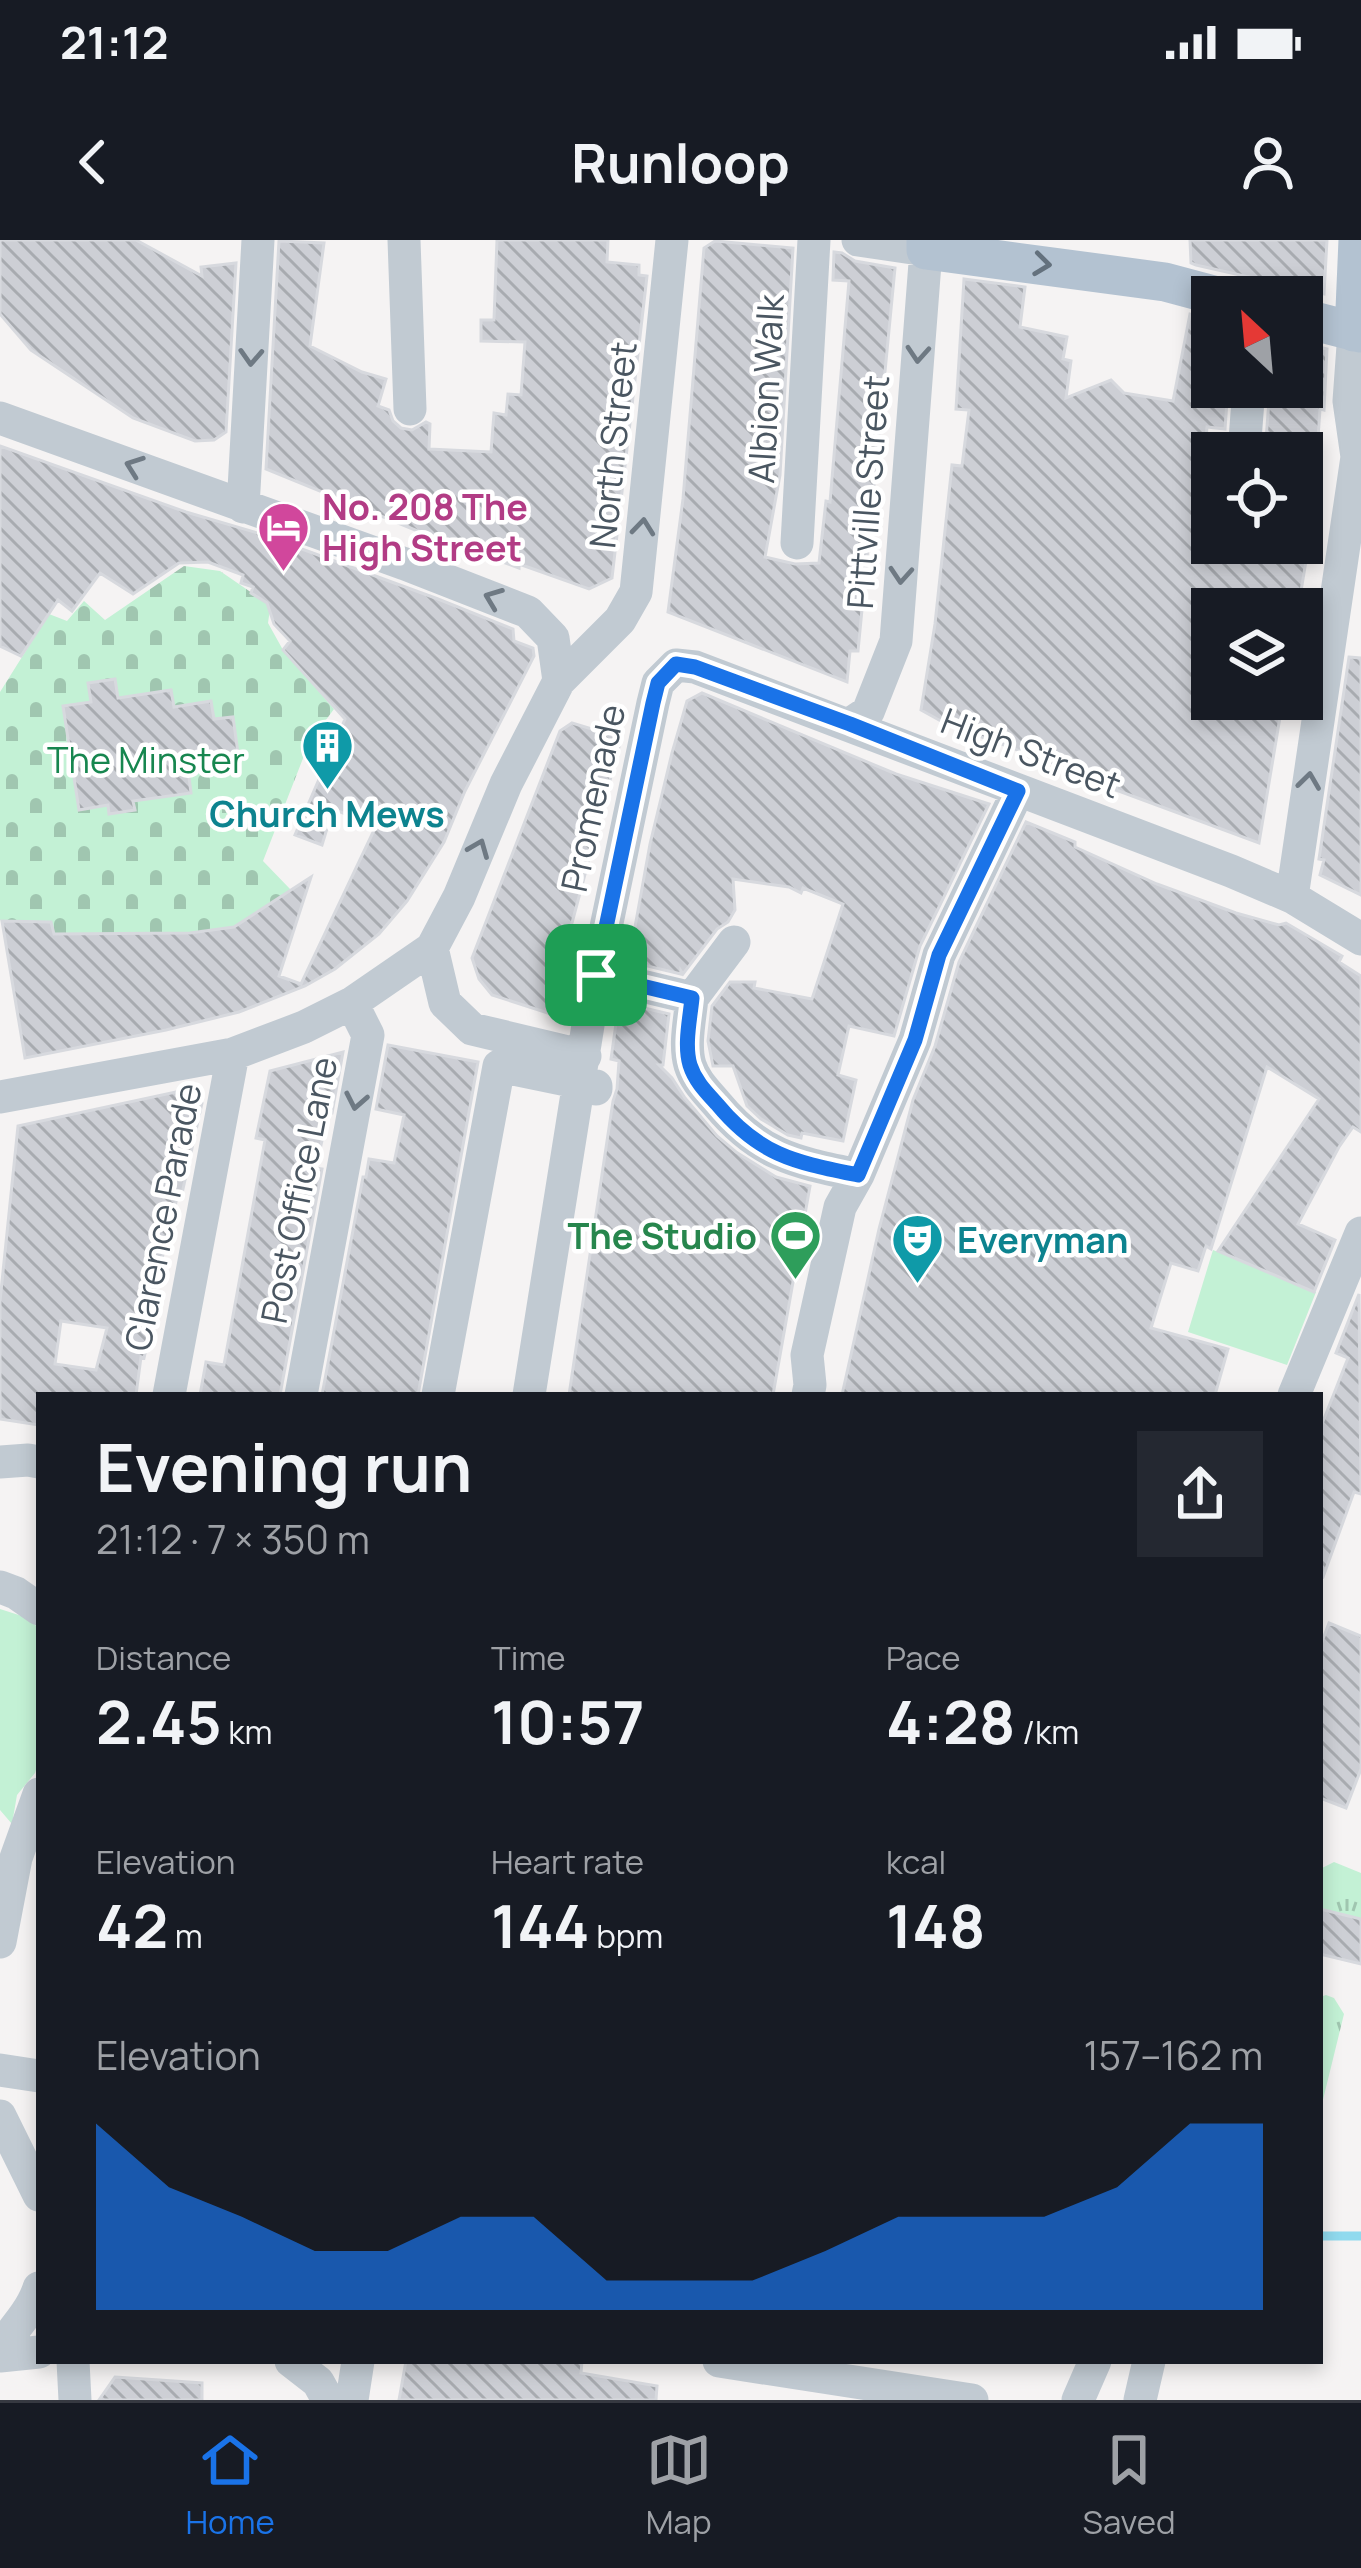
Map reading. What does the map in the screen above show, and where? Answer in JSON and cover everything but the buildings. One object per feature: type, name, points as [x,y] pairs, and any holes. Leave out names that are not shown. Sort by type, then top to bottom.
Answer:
[{"type":"main road","points":[[1323,323],[1358,332],[1358,240]]},
{"type":"main road","points":[[926,245],[1191,290]]},
{"type":"street","points":[[243,507],[258,240]]},
{"type":"street","points":[[404,240],[410,409]]},
{"type":"street","name":"Albion Walk","points":[[796,543],[814,240]]},
{"type":"street","points":[[858,240],[926,245]]},
{"type":"street","name":"North Street","points":[[432,948],[459,897],[506,784],[559,681],[620,620],[636,592],[677,245]]},
{"type":"street","name":"Pittville Street","points":[[850,724],[868,712],[896,641],[926,245]]},
{"type":"street","points":[[1292,897],[1357,457],[1349,401],[1358,332]]},
{"type":"street","points":[[0,418],[528,612],[553,638],[559,681]]},
{"type":"street","name":"High Street","points":[[667,672],[676,664],[695,667],[850,724],[1292,897],[1361,939]]},
{"type":"street","name":"Promenade","points":[[529,1392],[582,1070],[608,978],[653,703],[658,683],[667,672]]},
{"type":"street","points":[[809,1392],[807,1355],[840,1207],[915,1040],[939,955],[1018,791]]},
{"type":"street","points":[[734,942],[692,998],[688,1048],[698,1083],[760,1145],[782,1157],[858,1175]]},
{"type":"street","points":[[0,1097],[233,1054],[352,1004],[432,948],[445,1003],[472,1029],[582,1070]]},
{"type":"street","points":[[608,978],[692,998]]},
{"type":"street","name":"Post Office Lane","points":[[302,1392],[368,1035],[352,1004]]},
{"type":"street","name":"Clarence Parade","points":[[170,1392],[233,1054]]},
{"type":"street","points":[[439,1392],[499,1066],[582,1070]]},
{"type":"street","name":"Promenade","points":[[548,1392],[596,1086],[582,1070]]},
{"type":"street","points":[[1295,1392],[1361,1233]]},
{"type":"street","points":[[0,1462],[36,1461]]},
{"type":"street","points":[[0,1587],[36,1608]]},
{"type":"street","points":[[0,1942],[8,1851],[36,1800]]},
{"type":"street","points":[[0,2070],[36,2076]]},
{"type":"street","points":[[0,2116],[36,2189]]},
{"type":"street","points":[[0,2347],[36,2295]]},
{"type":"street","points":[[0,2356],[36,2352]]},
{"type":"street","points":[[73,2364],[75,2400]]},
{"type":"street","points":[[297,2364],[318,2382],[328,2400]]},
{"type":"street","points":[[352,2400],[358,2364]]},
{"type":"street","points":[[738,2364],[972,2400]]},
{"type":"street","points":[[1078,2400],[1094,2364]]},
{"type":"street","points":[[1140,2400],[1148,2364]]},
{"type":"green space","name":"The Minster","points":[[184,566],[220,571],[271,602],[268,623],[283,650],[334,709],[309,743],[263,861],[291,890],[234,927],[190,933],[54,934],[50,922],[0,920],[0,692],[49,614],[67,621],[84,601],[105,620]]},
{"type":"green space","points":[[1213,1250],[1316,1292],[1287,1365],[1188,1332]]},
{"type":"green space","points":[[0,1609],[36,1626],[36,1770],[17,1795],[12,1824],[0,1810]]},
{"type":"green space","points":[[1334,1862],[1361,1873],[1361,1919],[1323,1910],[1323,1868]]},
{"type":"green space","points":[[1323,1996],[1334,1998],[1344,2014],[1323,2100]]},
{"type":"waterway","points":[[1323,2236],[1361,2236]]},
{"type":"place","name":"No. 208 The High Street","points":[[283,574]]},
{"type":"place","name":"Church Mews","points":[[327,792]]},
{"type":"place","name":"The Studio","points":[[796,1282]]},
{"type":"place","name":"Everyman","points":[[918,1286]]},
{"type":"route","points":[[676,664],[850,724],[1018,791],[939,955],[915,1040],[858,1175],[782,1157],[742,1132],[698,1083],[690,1066],[692,998],[596,975],[658,683],[676,664]]}]
